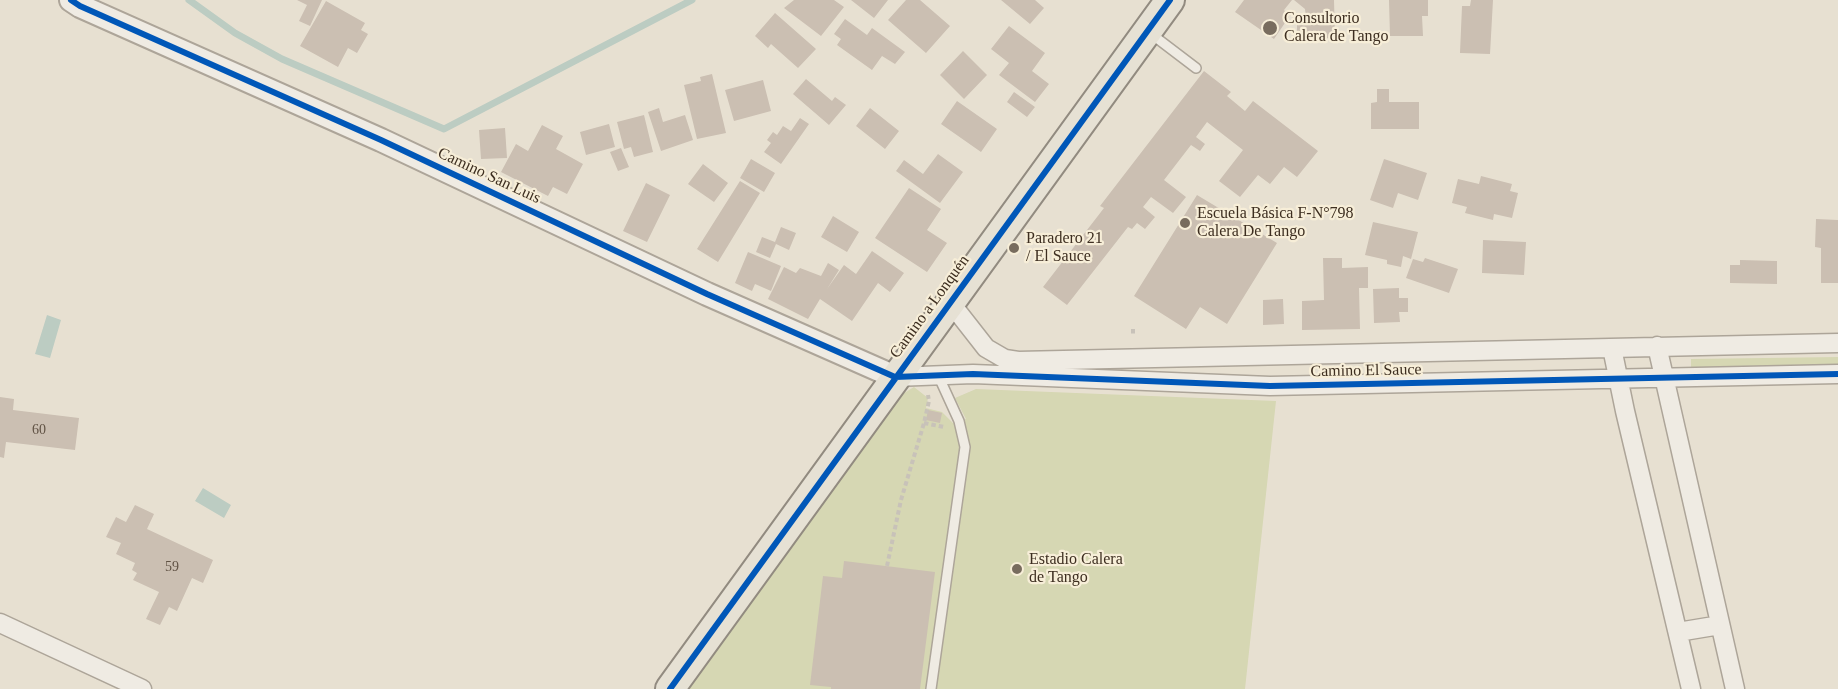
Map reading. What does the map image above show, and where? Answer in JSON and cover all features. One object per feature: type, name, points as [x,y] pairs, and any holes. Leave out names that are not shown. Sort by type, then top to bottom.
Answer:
[{"type":"main road","name":"Camino a Lonquén","points":[[670,689],[1170,0]]},
{"type":"street","name":"Camino San Luis","points":[[71,0],[381,140],[707,294],[895,377]]},
{"type":"street","name":"Camino El Sauce","points":[[950,302],[986,348],[1005,359],[1018,361],[1838,343]]},
{"type":"street","points":[[1657,346],[1735,689]]},
{"type":"street","points":[[973,374],[986,348]]},
{"type":"street","points":[[1612,348],[1691,689]]},
{"type":"street","name":"Camino El Sauce","points":[[895,377],[973,374],[1270,386],[1838,374]]},
{"type":"street","points":[[0,623],[142,689]]},
{"type":"street","points":[[1678,632],[1720,625]]},
{"type":"lane","points":[[1148,32],[1196,68]]},
{"type":"lane","points":[[932,689],[965,447],[960,422],[938,375]]},
{"type":"path","points":[[1133,329],[1133,336]]},
{"type":"path","points":[[887,566],[901,500],[927,409]]},
{"type":"green space","points":[[1838,357],[1838,369],[1691,371],[1691,359]]},
{"type":"green space","name":"Estadio Calera de Tango","points":[[914,387],[928,398],[926,408],[942,412],[953,423],[966,419],[955,398],[976,389],[1276,401],[1245,689],[688,689],[901,395]]},
{"type":"shaded area","points":[[47,315],[61,320],[50,358],[35,354]]},
{"type":"shaded area","points":[[203,488],[231,505],[224,518],[195,501]]},
{"type":"building","points":[[297,0],[322,0],[310,26],[299,21],[307,5]]},
{"type":"building","points":[[794,0],[834,0],[844,7],[821,36],[784,8]]},
{"type":"building","points":[[851,0],[888,0],[874,18]]},
{"type":"building","points":[[906,0],[920,0],[950,26],[926,53],[888,20]]},
{"type":"building","points":[[1001,0],[1035,0],[1044,8],[1030,24]]},
{"type":"building","name":"Consultorio Calera de Tango","points":[[1244,0],[1292,0],[1284,10],[1289,17],[1274,39],[1235,12]]},
{"type":"building","name":"Consultorio Calera de Tango","points":[[1294,0],[1334,0],[1335,38],[1297,39],[1297,21],[1306,20],[1305,9]]},
{"type":"building","points":[[1389,0],[1428,0],[1428,16],[1422,16],[1423,36],[1390,36]]},
{"type":"building","points":[[1471,0],[1493,0],[1490,54],[1460,53],[1462,6],[1470,6]]},
{"type":"building","points":[[326,1],[365,23],[361,30],[368,34],[357,53],[348,48],[338,67],[300,46]]},
{"type":"building","points":[[775,13],[816,49],[798,68],[771,44],[768,48],[755,36]]},
{"type":"building","points":[[845,19],[867,35],[872,28],[905,52],[895,64],[882,56],[872,70],[837,45],[841,39],[834,34]]},
{"type":"building","points":[[1009,26],[1045,53],[1032,71],[1049,84],[1035,102],[999,75],[1009,63],[991,49]]},
{"type":"building","points":[[963,51],[987,75],[964,99],[940,75]]},
{"type":"building","points":[[1204,71],[1231,92],[1227,96],[1245,111],[1253,101],[1318,151],[1297,177],[1284,167],[1270,184],[1258,175],[1240,197],[1219,181],[1243,150],[1207,122],[1196,137],[1205,144],[1200,151],[1191,145],[1164,180],[1186,197],[1173,213],[1151,197],[1143,207],[1155,217],[1145,229],[1137,223],[1132,229],[1128,227],[1067,305],[1043,287],[1104,208],[1100,206]]},
{"type":"building","points":[[712,74],[726,133],[697,139],[684,85],[701,81],[700,77]]},
{"type":"building","points":[[806,79],[832,101],[835,97],[846,105],[829,125],[793,94]]},
{"type":"building","points":[[763,80],[771,111],[734,121],[725,90]]},
{"type":"building","points":[[1377,89],[1389,89],[1389,102],[1419,102],[1419,129],[1371,129],[1371,103],[1377,102]]},
{"type":"building","points":[[1014,92],[1035,107],[1027,117],[1007,102]]},
{"type":"building","points":[[957,101],[997,129],[981,152],[941,124]]},
{"type":"building","points":[[659,108],[663,122],[685,115],[693,140],[661,151],[648,112]]},
{"type":"building","points":[[870,108],[899,131],[885,149],[856,126]]},
{"type":"building","points":[[644,115],[653,152],[634,157],[631,147],[624,149],[617,122]]},
{"type":"building","points":[[800,118],[809,124],[781,164],[764,152],[771,143],[767,140],[773,132],[777,135],[783,126],[791,131]]},
{"type":"building","points":[[609,124],[615,147],[586,155],[580,132]]},
{"type":"building","points":[[542,125],[563,136],[556,149],[583,164],[567,194],[553,187],[548,196],[501,172],[516,144],[528,151]]},
{"type":"building","points":[[505,128],[507,158],[481,159],[479,130]]},
{"type":"building","points":[[621,148],[629,167],[618,171],[610,152]]},
{"type":"building","points":[[938,154],[963,172],[940,203],[896,171],[904,160],[923,174]]},
{"type":"building","points":[[751,159],[775,173],[764,192],[740,178]]},
{"type":"building","points":[[1384,159],[1427,173],[1418,200],[1398,193],[1393,208],[1370,200]]},
{"type":"building","points":[[703,164],[728,183],[714,202],[688,184]]},
{"type":"building","points":[[1481,176],[1512,184],[1510,191],[1518,193],[1512,218],[1494,214],[1493,220],[1465,213],[1467,207],[1452,203],[1458,179],[1479,184]]},
{"type":"building","points":[[740,181],[760,193],[718,262],[697,249]]},
{"type":"building","points":[[646,183],[670,195],[647,242],[623,231]]},
{"type":"building","points":[[909,188],[941,209],[927,230],[947,243],[927,272],[875,238]]},
{"type":"building","points":[[1197,195],[1277,243],[1227,324],[1200,307],[1186,329],[1134,296]]},
{"type":"building","points":[[833,216],[859,232],[847,252],[821,237]]},
{"type":"building","points":[[1816,219],[1838,220],[1838,283],[1821,283],[1821,248],[1815,247]]},
{"type":"building","points":[[1373,222],[1418,232],[1411,259],[1403,256],[1401,267],[1387,264],[1387,260],[1365,255]]},
{"type":"building","points":[[781,227],[796,233],[789,250],[776,244],[770,258],[756,252],[762,237],[775,242]]},
{"type":"building","points":[[1483,240],[1526,242],[1524,275],[1482,273]]},
{"type":"building","points":[[872,251],[904,273],[890,292],[878,283],[852,321],[820,299],[808,319],[768,299],[784,267],[796,273],[800,268],[821,276],[828,263],[839,270],[827,289],[844,265],[856,274]]},
{"type":"building","points":[[748,252],[781,266],[771,291],[755,284],[752,291],[735,283]]},
{"type":"building","points":[[1323,258],[1342,258],[1342,268],[1368,267],[1368,288],[1359,288],[1360,329],[1302,330],[1302,301],[1324,300]]},
{"type":"building","points":[[1425,258],[1458,269],[1449,293],[1406,278],[1413,259],[1423,262]]},
{"type":"building","points":[[1740,260],[1777,261],[1777,284],[1730,283],[1730,265],[1740,265]]},
{"type":"building","points":[[1399,288],[1399,298],[1408,298],[1408,312],[1399,312],[1400,322],[1374,323],[1373,289]]},
{"type":"building","points":[[1283,299],[1284,324],[1263,325],[1263,300]]},
{"type":"building","points":[[0,397],[14,399],[13,410],[79,418],[75,450],[6,442],[4,458],[0,457]]},
{"type":"building","points":[[928,410],[942,413],[940,423],[926,420]]},
{"type":"building","points":[[135,505],[154,514],[147,529],[213,560],[203,583],[192,578],[177,611],[169,607],[160,625],[146,619],[159,592],[133,580],[137,573],[132,570],[135,563],[116,554],[121,543],[106,537],[116,517],[126,522]]},
{"type":"building","points":[[844,561],[935,572],[920,689],[831,689],[831,687],[810,685],[823,576],[842,578]]},
{"type":"waterway","points":[[189,0],[235,33],[282,59],[444,129],[692,0]]},
{"type":"cycle path","points":[[71,0],[381,140],[707,294],[895,377],[973,374],[1270,386],[1838,374]]},
{"type":"cycle path","points":[[670,689],[1170,0]]},
{"type":"place","name":"Consultorio Calera de Tango","points":[[1270,28]]},
{"type":"place","name":"Escuela Básica F-N°798 Calera De Tango","points":[[1185,223]]},
{"type":"place","name":"Paradero 21 / El Sauce","points":[[1014,248]]},
{"type":"place","name":"Estadio Calera de Tango","points":[[1017,569]]}]
